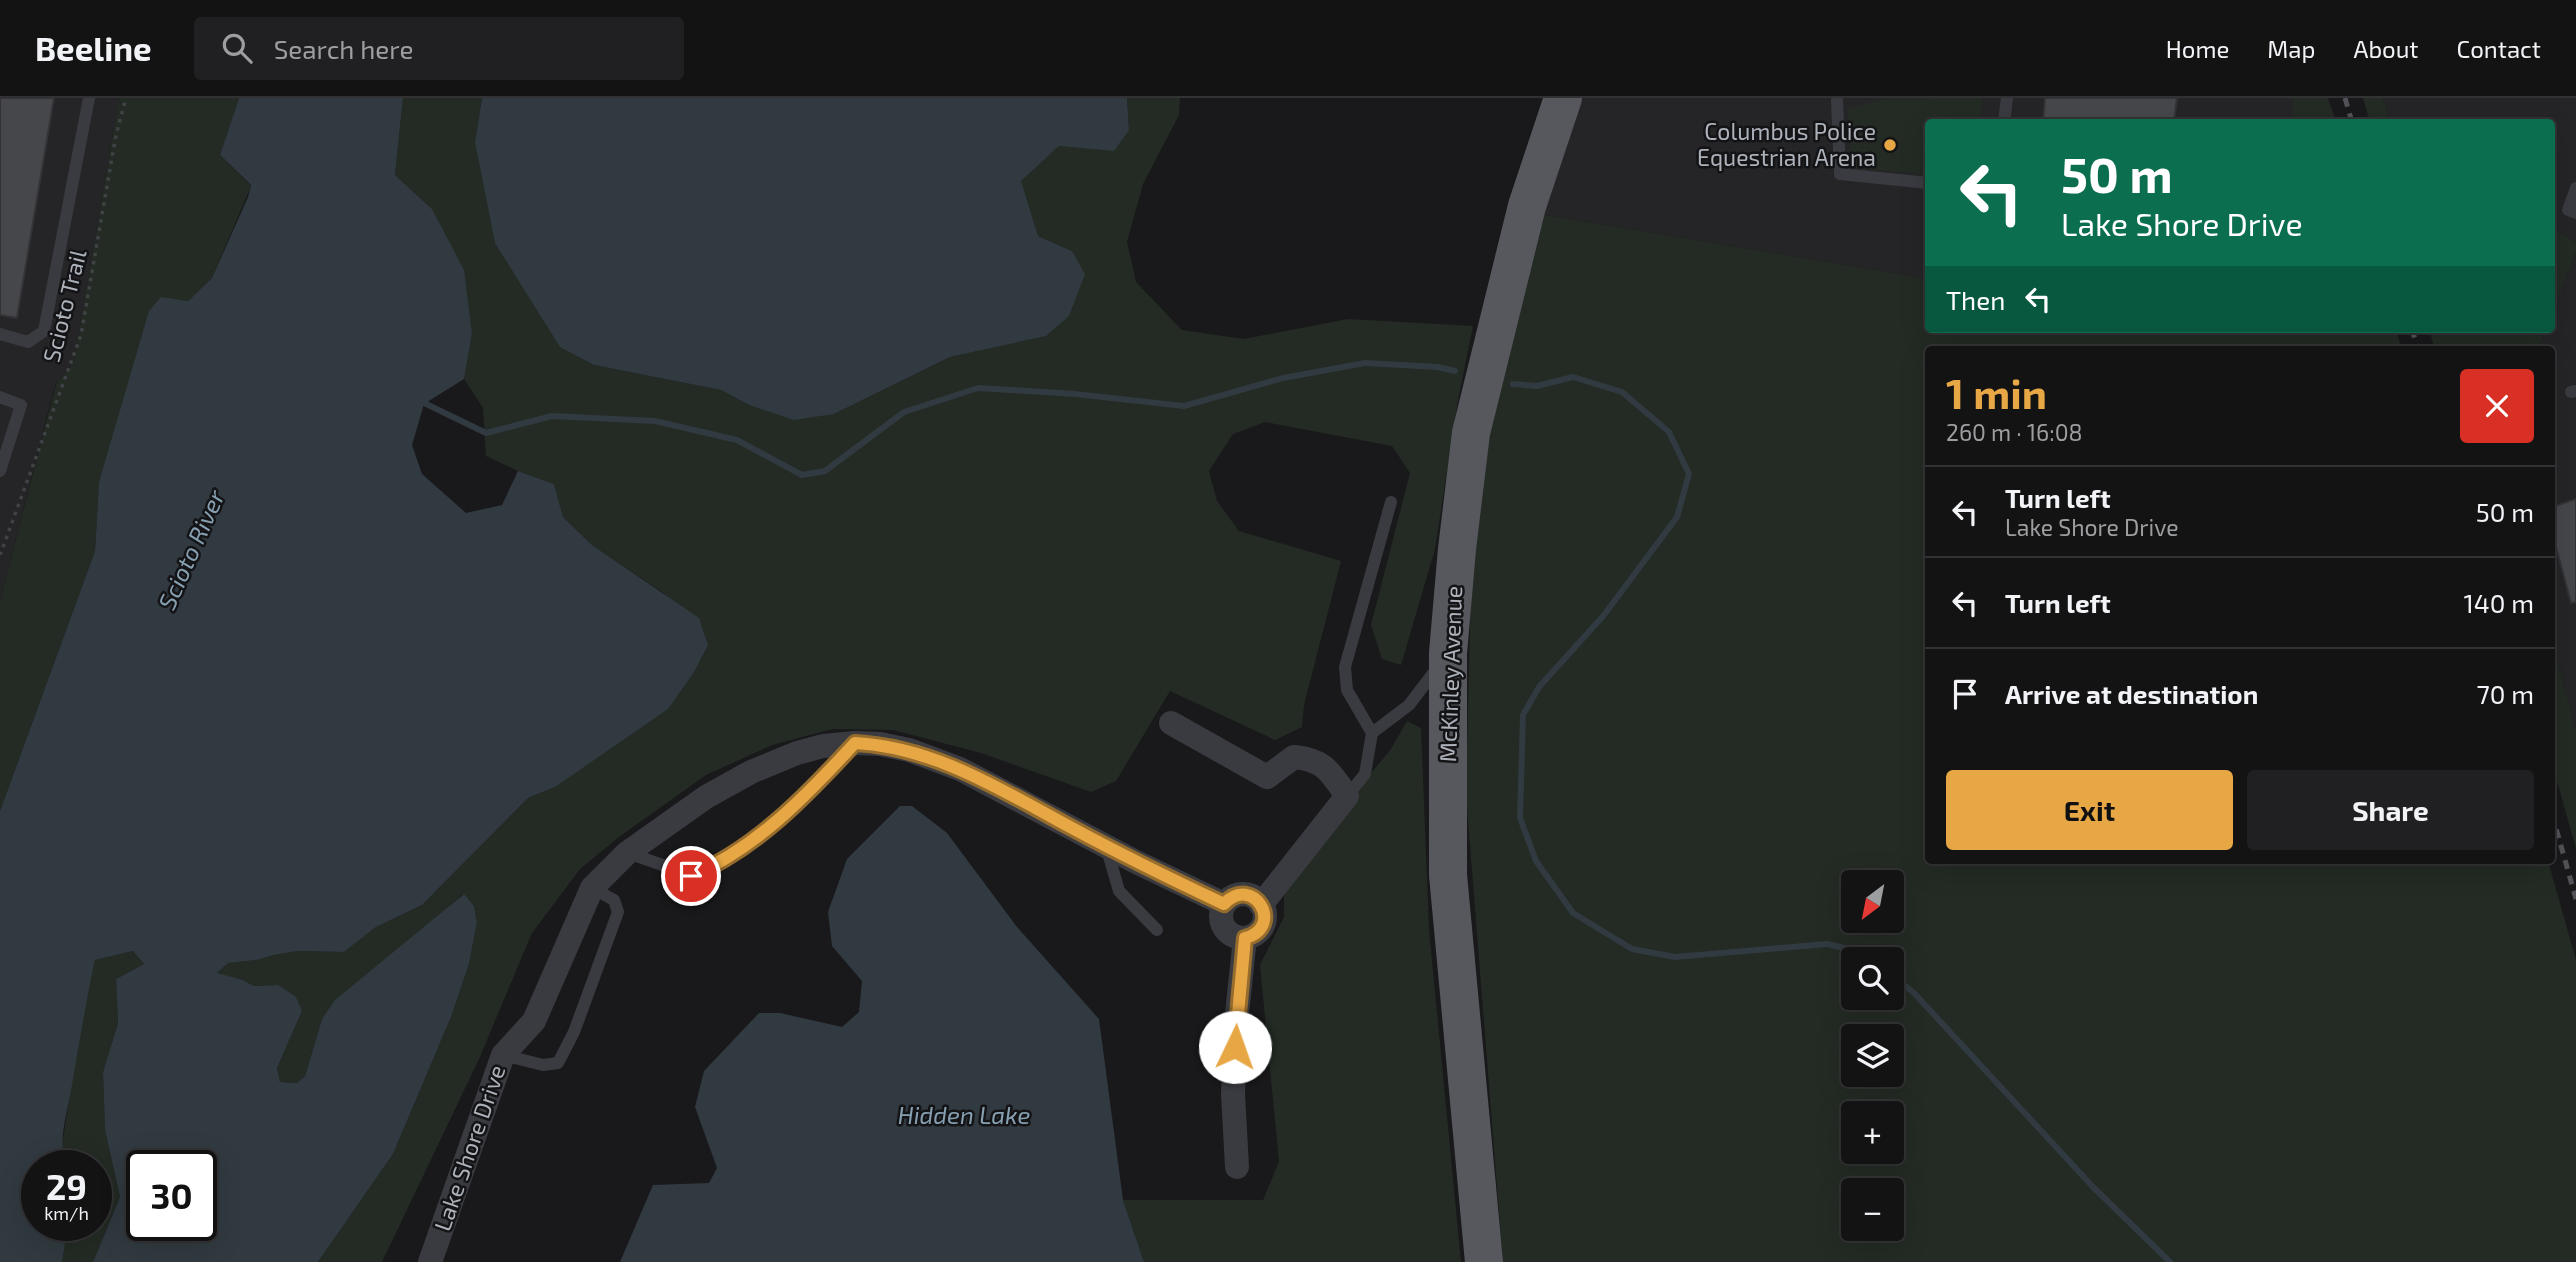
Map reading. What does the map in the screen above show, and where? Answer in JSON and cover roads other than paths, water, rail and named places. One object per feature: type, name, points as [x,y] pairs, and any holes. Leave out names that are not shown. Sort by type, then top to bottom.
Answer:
[{"type":"main road","name":"McKinley Avenue","points":[[1484,1262],[1448,875],[1448,653],[1471,433],[1527,206],[1563,98]]},
{"type":"street","points":[[1171,723],[1267,777],[1294,757],[1310,759],[1326,767],[1346,796],[1261,905]]},
{"type":"street","name":"Lake Shore Drive","points":[[430,1262],[503,1055],[534,1021],[592,888],[627,853],[706,797],[751,772],[797,753],[823,746],[880,744],[909,750],[960,769],[1224,904]]},
{"type":"street","points":[[1243,894],[1261,905],[1265,919],[1258,932],[1245,938],[1237,937],[1224,928],[1221,912],[1229,899],[1243,894]]},
{"type":"street","points":[[1237,1167],[1233,1094],[1235,1035],[1245,938]]},
{"type":"lane","points":[[0,334],[28,341],[44,331],[89,98]]},
{"type":"lane","points":[[2004,119],[2007,98]]},
{"type":"lane","points":[[1839,99],[1840,174],[1925,183]]},
{"type":"lane","points":[[2576,188],[2568,210],[2576,213]]},
{"type":"lane","points":[[0,397],[21,405],[0,471]]},
{"type":"lane","points":[[1346,796],[1365,774],[1372,733],[1347,690],[1345,667],[1391,502]]},
{"type":"lane","points":[[1372,733],[1409,705],[1448,653]]},
{"type":"lane","points":[[627,853],[691,876],[710,867],[769,828],[855,743]]},
{"type":"lane","points":[[1106,846],[1119,891],[1157,930]]},
{"type":"lane","points":[[503,1055],[542,1065],[558,1063],[574,1032],[618,912],[614,900],[592,888]]},
{"type":"water","name":"Scioto River","points":[[239,98],[403,98],[395,175],[432,209],[464,270],[472,334],[464,379],[424,404],[412,445],[422,474],[466,513],[502,505],[518,471],[554,484],[563,517],[592,545],[699,618],[708,645],[694,672],[668,709],[555,787],[528,798],[422,905],[376,927],[344,952],[298,951],[228,963],[217,973],[254,986],[278,985],[296,997],[302,1011],[277,1068],[280,1082],[297,1083],[305,1076],[322,1019],[335,1000],[464,894],[474,906],[477,922],[469,964],[451,1017],[393,1154],[318,1262],[93,1262],[102,1241],[112,1241],[112,1216],[120,1197],[112,1150],[109,1150],[105,1130],[103,1072],[118,1023],[116,979],[144,964],[133,951],[95,960],[64,1125],[63,1150],[21,1150],[21,1241],[65,1241],[62,1262],[0,1262],[0,811],[95,551],[99,482],[149,311],[161,297],[188,301],[212,278],[251,185],[220,155]]},
{"type":"water","points":[[482,98],[1127,98],[1129,130],[1114,151],[1059,146],[1021,181],[1038,236],[1072,251],[1085,274],[1069,316],[1046,336],[950,357],[834,414],[794,420],[749,405],[721,390],[594,365],[560,347],[495,243],[475,142]]},
{"type":"water","name":"Hidden Lake","points":[[900,806],[912,806],[947,833],[1017,927],[1099,1019],[1123,1200],[1144,1262],[620,1262],[653,1185],[709,1183],[717,1168],[695,1107],[704,1071],[759,1013],[780,1013],[842,1027],[859,1012],[862,981],[832,946],[828,912],[847,859]]},
{"type":"waterway","points":[[420,401],[486,433],[552,416],[655,421],[737,440],[802,475],[825,471],[904,412],[978,388],[1075,394],[1184,406],[1283,378],[1365,363],[1438,367],[1455,371]]},
{"type":"waterway","points":[[1513,384],[1537,386],[1573,377],[1622,392],[1669,432],[1689,474],[1677,517],[1604,615],[1539,687],[1523,715],[1520,818],[1536,861],[1573,913],[1632,949],[1675,957],[1827,944],[1841,947]]},
{"type":"waterway","points":[[1904,985],[2093,1187],[2170,1262]]},
{"type":"railway","points":[[2345,98],[2351,119]]},
{"type":"railway","points":[[2413,333],[2417,346]]},
{"type":"railway","points":[[2555,825],[2576,899]]},
{"type":"place","name":"Columbus Police Equestrian Arena","points":[[1890,145]]}]
